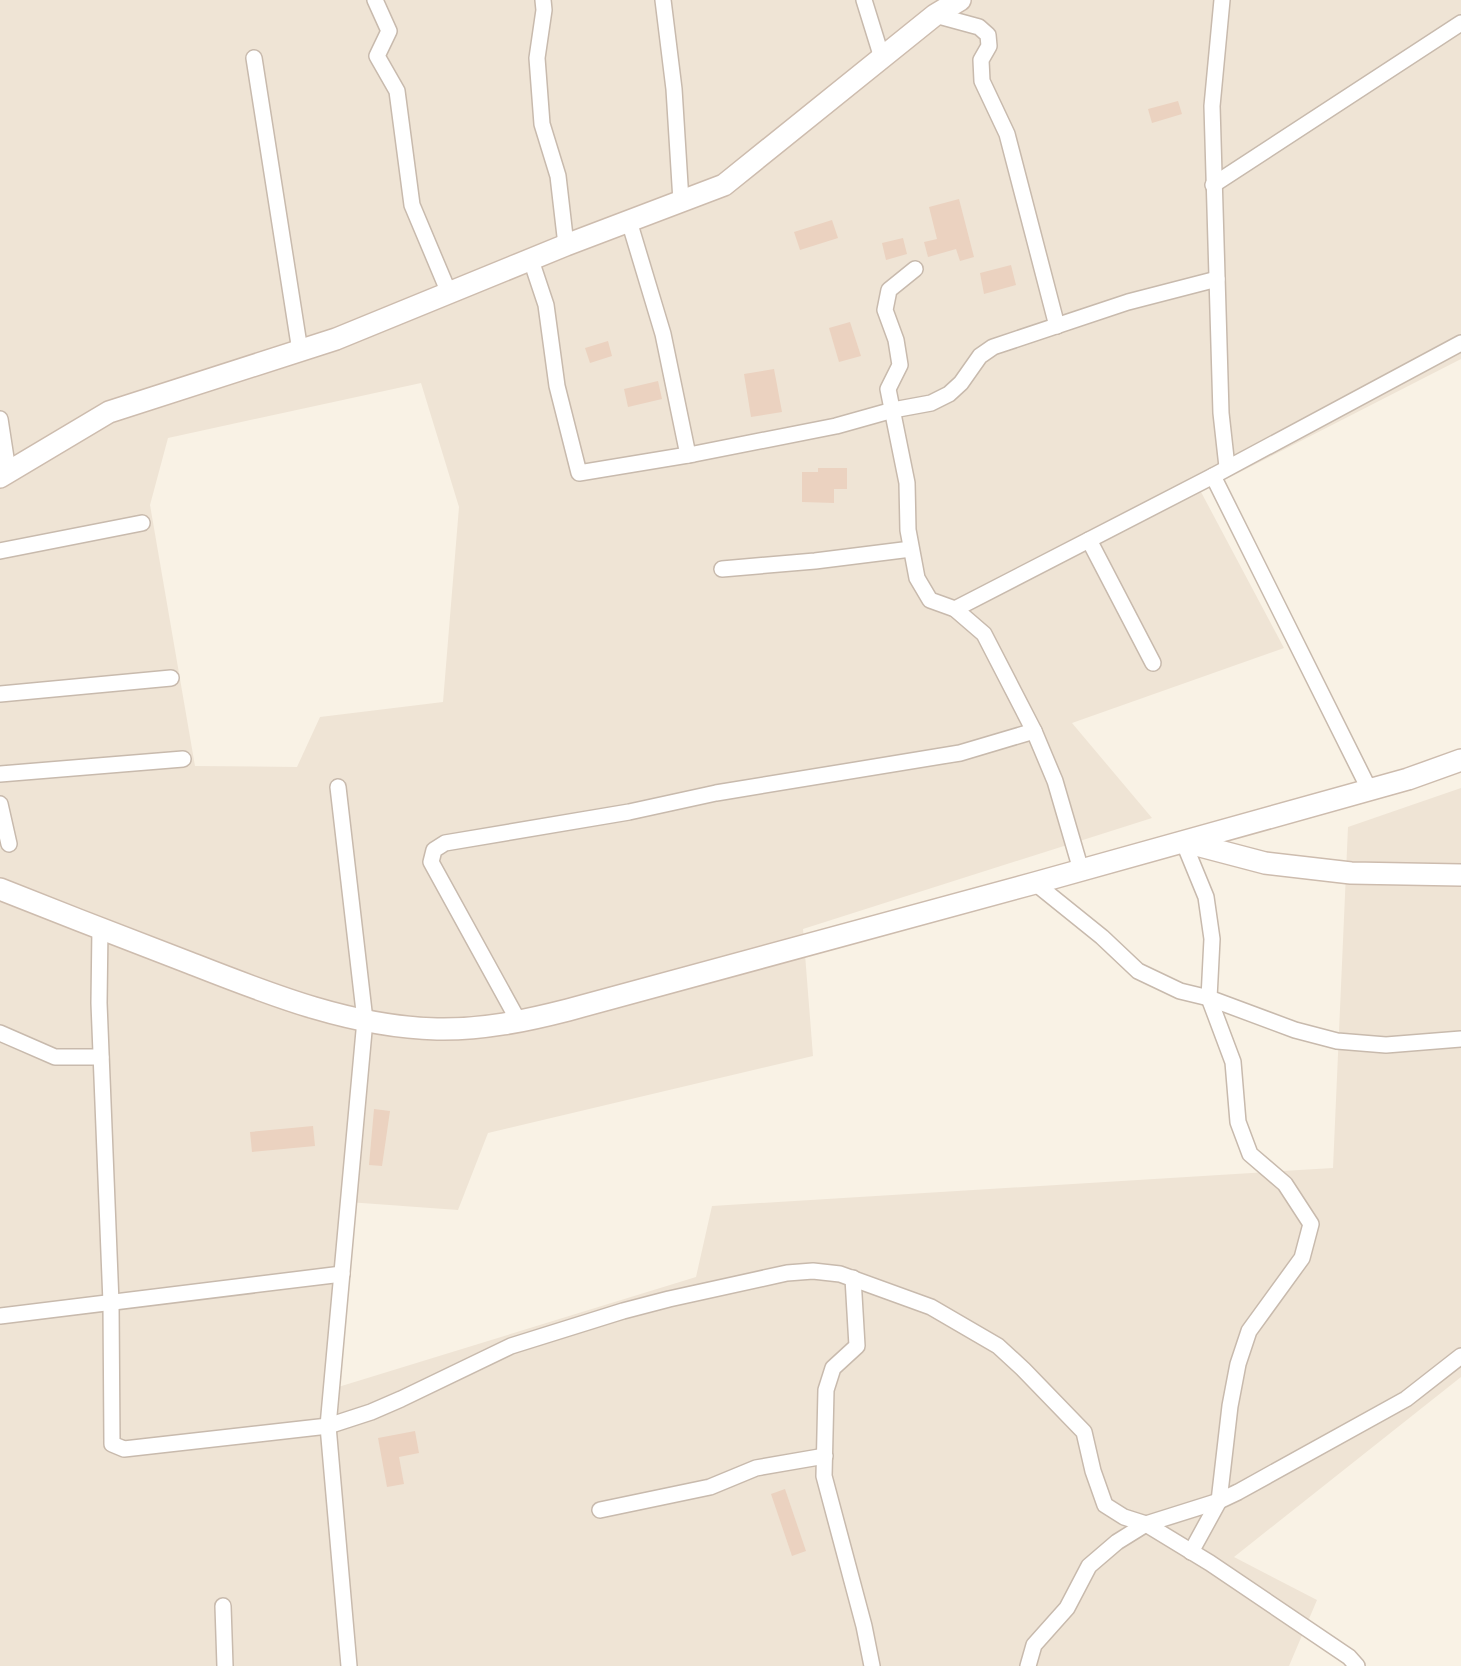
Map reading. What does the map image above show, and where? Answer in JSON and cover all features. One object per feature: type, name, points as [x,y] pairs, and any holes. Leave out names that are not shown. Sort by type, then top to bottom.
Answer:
[{"type":"main road","points":[[3,473],[109,412],[336,339],[566,245],[724,185],[882,58],[938,8],[960,0]]},
{"type":"main road","points":[[0,889],[255,988],[325,1011],[400,1026],[437,1029],[476,1028],[519,1022],[568,1010],[1036,883],[1408,779],[1461,760]]},
{"type":"main road","points":[[1183,842],[1265,863],[1351,873],[1461,875]]},
{"type":"street","points":[[543,0],[544,10],[538,58],[542,124],[558,176],[566,245]]},
{"type":"street","points":[[663,0],[674,89],[681,201]]},
{"type":"street","points":[[864,0],[882,58]]},
{"type":"street","points":[[1222,0],[1212,106],[1221,413],[1227,467]]},
{"type":"street","points":[[378,1],[389,32],[377,56],[397,91],[412,205],[449,293]]},
{"type":"street","points":[[938,8],[979,27],[988,35],[989,46],[981,60],[982,82],[1007,134],[1057,326]]},
{"type":"street","points":[[1213,185],[1461,23]]},
{"type":"street","points":[[254,58],[300,351]]},
{"type":"street","points":[[629,221],[663,334],[688,455]]},
{"type":"street","points":[[531,260],[546,305],[557,386],[579,473],[688,455],[836,426],[893,410],[931,403],[949,394],[962,383],[980,356],[993,348],[1128,302],[1217,279]]},
{"type":"street","points":[[916,269],[889,290],[886,310],[896,340],[900,365],[888,389],[907,483],[908,530],[917,578],[930,600],[955,609],[984,634],[1034,731],[1055,781],[1081,870]]},
{"type":"street","points":[[955,609],[1212,476],[1461,343]]},
{"type":"street","points":[[0,419],[3,473]]},
{"type":"street","points":[[1212,476],[1369,789]]},
{"type":"street","points":[[0,551],[142,523]]},
{"type":"street","points":[[1089,540],[1153,663]]},
{"type":"street","points":[[722,570],[912,549]]},
{"type":"street","points":[[0,694],[171,678]]},
{"type":"street","points":[[519,1022],[431,862],[434,850],[445,843],[629,812],[716,793],[960,753],[1034,731]]},
{"type":"street","points":[[0,774],[183,758]]},
{"type":"street","points":[[338,787],[365,1020],[328,1426],[349,1666]]},
{"type":"street","points":[[0,804],[10,844]]},
{"type":"street","points":[[1183,842],[1206,897],[1212,938],[1209,998],[1233,1062],[1238,1122],[1250,1154],[1285,1184],[1311,1224],[1302,1258],[1249,1331],[1238,1364],[1230,1406],[1219,1501],[1191,1552]]},
{"type":"street","points":[[1036,883],[1102,937],[1138,971],[1180,991],[1209,998],[1295,1030],[1337,1041],[1386,1045],[1461,1039]]},
{"type":"street","points":[[100,928],[99,1003],[110,1303],[112,1444],[124,1449],[328,1426],[371,1412],[402,1399],[511,1346],[624,1311],[787,1273],[813,1271],[840,1274],[931,1307],[998,1346],[1084,1432],[1093,1471],[1105,1505],[1124,1517],[1146,1524],[1210,1563],[1305,1626],[1349,1657],[1357,1666]]},
{"type":"street","points":[[0,1033],[55,1057],[101,1057]]},
{"type":"street","points":[[0,1316],[342,1274]]},
{"type":"street","points":[[853,1278],[857,1346],[833,1368],[826,1390],[824,1476],[864,1626],[872,1666]]},
{"type":"street","points":[[1028,1666],[1034,1645],[1067,1608],[1089,1566],[1117,1542],[1146,1524],[1219,1501],[1238,1492],[1406,1400],[1461,1356]]},
{"type":"street","points":[[600,1510],[710,1487],[756,1468],[825,1456]]},
{"type":"street","points":[[223,1606],[225,1666]]},
{"type":"shaded area","points":[[0,0],[1461,0],[1461,359],[1201,492],[1284,648],[1072,723],[1152,818],[803,929],[813,1056],[488,1133],[458,1210],[348,1202],[335,1388],[696,1277],[712,1206],[1333,1168],[1348,827],[1461,788],[1461,1377],[1234,1557],[1317,1600],[1289,1666],[0,1666]],"holes":[[[421,383],[459,507],[443,702],[320,717],[297,767],[195,766],[150,505],[168,438]]]},
{"type":"building","points":[[1178,101],[1182,114],[1152,123],[1148,109]]},
{"type":"building","points":[[959,199],[974,257],[960,261],[956,249],[928,257],[924,242],[937,239],[929,207]]},
{"type":"building","points":[[832,220],[838,238],[800,250],[794,232]]},
{"type":"building","points":[[903,238],[907,254],[886,260],[882,243]]},
{"type":"building","points":[[1011,265],[1016,285],[984,294],[980,273]]},
{"type":"building","points":[[850,322],[861,356],[839,362],[829,328]]},
{"type":"building","points":[[608,341],[612,356],[590,363],[585,348]]},
{"type":"building","points":[[774,369],[782,412],[751,417],[744,374]]},
{"type":"building","points":[[658,381],[662,399],[628,407],[624,389]]},
{"type":"building","points":[[818,468],[847,468],[847,489],[834,489],[834,503],[802,502],[802,472],[818,472]]},
{"type":"building","points":[[374,1109],[390,1111],[382,1166],[369,1165]]},
{"type":"building","points":[[313,1126],[315,1146],[252,1152],[250,1132]]},
{"type":"building","points":[[415,1431],[419,1453],[399,1457],[404,1484],[387,1487],[378,1438]]},
{"type":"building","points":[[785,1489],[806,1551],[792,1556],[771,1494]]}]
